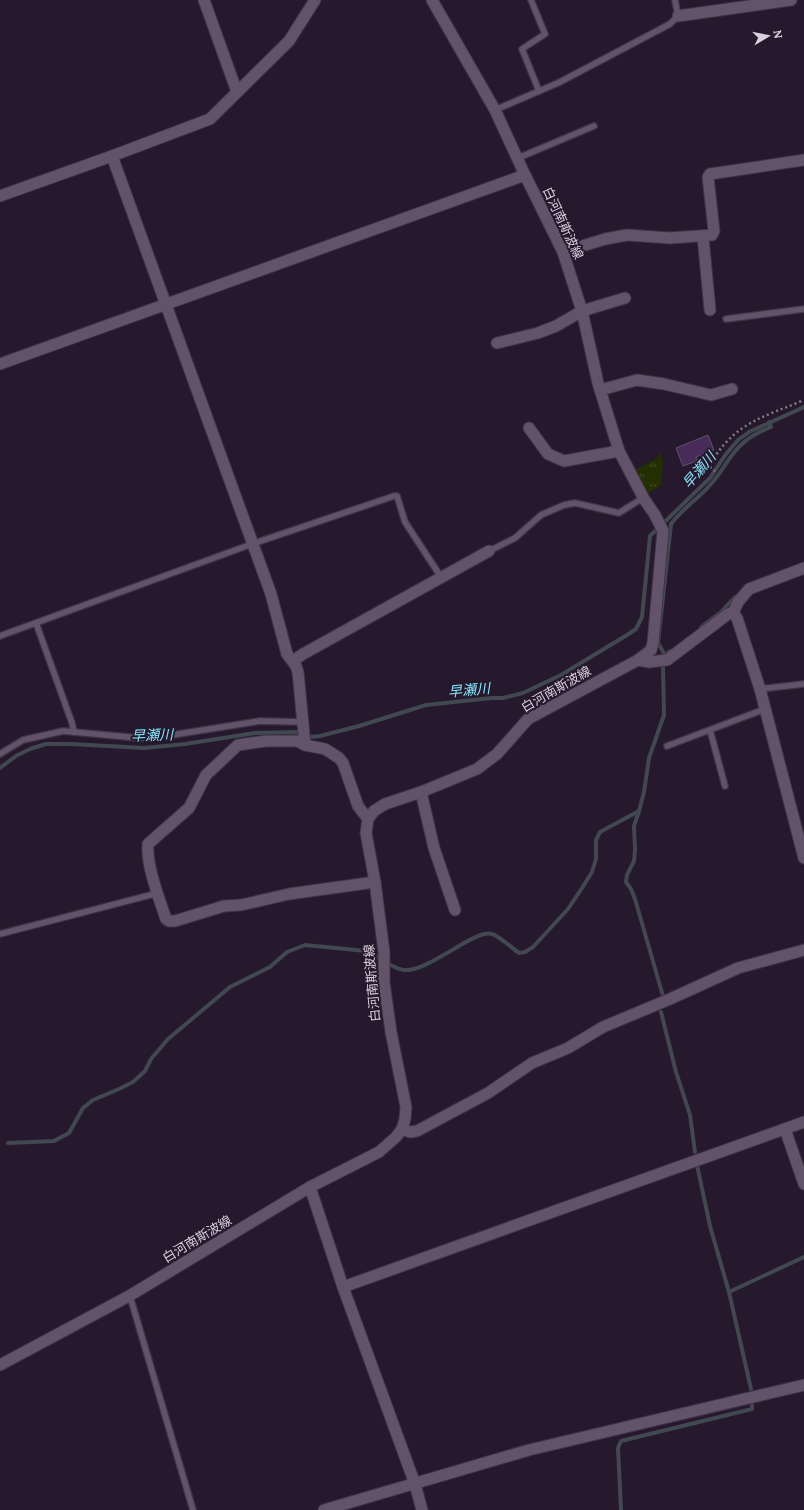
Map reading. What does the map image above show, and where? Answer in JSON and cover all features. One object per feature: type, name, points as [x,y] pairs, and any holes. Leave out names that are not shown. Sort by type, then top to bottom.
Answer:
[{"type":"street","points":[[204,0],[237,92]]},
{"type":"street","points":[[0,196],[210,119],[288,42],[315,0]]},
{"type":"street","name":"白河南斯波線","points":[[0,1365],[129,1296],[310,1187],[379,1152],[396,1137],[402,1129],[406,1107],[391,1032],[384,982],[384,952],[375,882],[366,833],[368,819],[374,811],[385,804],[421,792],[477,769],[497,754],[528,719],[638,660],[651,650],[653,643],[663,531],[655,515],[644,499],[620,451],[600,390],[582,311],[563,252],[495,110],[432,0]]},
{"type":"street","points":[[678,16],[791,0]]},
{"type":"street","points":[[112,156],[271,594],[287,654],[293,661],[298,672],[305,742]]},
{"type":"street","points":[[563,252],[605,239],[627,235],[670,238],[712,235],[714,231],[708,177],[710,174],[804,160]]},
{"type":"street","points":[[0,364],[525,175]]},
{"type":"street","points":[[703,236],[710,310]]},
{"type":"street","points":[[497,343],[538,333],[556,326],[582,311],[625,298]]},
{"type":"street","points":[[600,390],[637,380],[664,384],[711,395],[732,389]]},
{"type":"street","points":[[529,428],[548,454],[564,461],[620,451]]},
{"type":"street","points":[[293,661],[303,654],[489,551]]},
{"type":"street","points":[[733,613],[738,602],[749,589],[804,568]]},
{"type":"street","points":[[638,660],[649,662],[667,660],[728,614],[733,613]]},
{"type":"street","points":[[733,613],[737,618],[760,689],[804,858]]},
{"type":"street","points":[[368,819],[358,806],[343,763],[339,758],[325,749],[305,742],[297,741],[266,741],[238,745],[206,775],[189,808],[148,844],[148,852],[158,893],[166,918],[170,921],[176,921],[224,906],[241,905],[289,894],[375,882]]},
{"type":"street","points":[[421,792],[434,848],[455,910]]},
{"type":"street","points":[[402,1129],[410,1132],[417,1131],[488,1093],[532,1063],[568,1048],[603,1027],[738,968],[804,950]]},
{"type":"street","points":[[343,1287],[804,1122]]},
{"type":"street","points":[[784,1129],[804,1184]]},
{"type":"street","points":[[310,1187],[343,1287],[415,1484],[422,1510]]},
{"type":"street","points":[[324,1510],[529,1450],[804,1385]]},
{"type":"lane","points":[[531,0],[545,34],[522,49],[539,91]]},
{"type":"lane","points":[[495,110],[560,82],[670,24],[678,16],[675,0]]},
{"type":"lane","points":[[518,158],[594,126]]},
{"type":"lane","points":[[726,319],[804,309]]},
{"type":"lane","points":[[0,636],[252,544],[394,496],[397,496],[405,522],[441,577]]},
{"type":"lane","points":[[489,551],[515,538],[541,515],[564,504],[575,503],[619,513],[644,499]]},
{"type":"lane","points":[[36,624],[74,732]]},
{"type":"lane","points":[[760,689],[804,684]]},
{"type":"lane","points":[[668,746],[765,709]]},
{"type":"lane","points":[[0,754],[23,740],[63,731],[139,738],[166,736],[260,721],[303,725]]},
{"type":"lane","points":[[710,730],[725,786]]},
{"type":"lane","points":[[0,934],[158,893]]},
{"type":"lane","points":[[129,1296],[193,1510]]},
{"type":"path","points":[[693,472],[708,454],[714,458],[737,432],[750,423],[804,400]]},
{"type":"path","points":[[702,461],[715,471]]},
{"type":"green space","points":[[660,453],[663,461],[661,485],[647,494],[635,470],[657,458]]},
{"type":"building","points":[[708,435],[714,450],[696,457],[697,461],[683,466],[676,448]]},
{"type":"waterway","name":"早瀬川","points":[[0,768],[16,756],[30,749],[46,744],[144,748],[185,744],[255,733],[297,732],[310,737],[320,736],[359,726],[426,705],[503,698],[523,693],[561,675],[636,629],[642,617],[650,536],[710,478],[726,454],[738,440],[749,432],[804,407]]},
{"type":"waterway","points":[[670,651],[665,655],[658,643],[671,524],[714,480],[737,448],[752,436],[771,427],[769,422]]},
{"type":"waterway","points":[[701,627],[721,612],[735,597]]},
{"type":"waterway","points":[[8,1143],[54,1141],[69,1133],[83,1108],[93,1100],[133,1082],[145,1071],[151,1059],[168,1039],[230,987],[270,967],[287,952],[305,945],[366,951],[390,965],[404,970],[414,969],[426,965],[484,934],[495,935],[519,953],[525,952],[533,947],[568,909],[592,872],[596,859],[596,840],[600,832],[639,811],[644,792],[649,758],[664,715],[663,668]]},
{"type":"waterway","points":[[639,811],[634,826],[634,861],[627,875],[626,882],[635,899],[663,996]]},
{"type":"waterway","points":[[661,1012],[676,1072],[690,1115],[695,1152]]},
{"type":"waterway","points":[[697,1165],[710,1226],[729,1292],[751,1389]]},
{"type":"waterway","points":[[729,1292],[804,1257]]},
{"type":"waterway","points":[[621,1510],[618,1448],[621,1441],[752,1409],[752,1402]]}]
